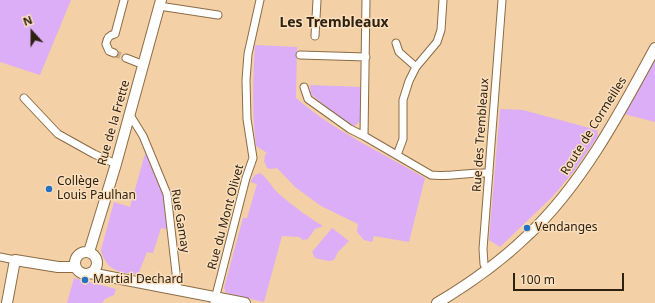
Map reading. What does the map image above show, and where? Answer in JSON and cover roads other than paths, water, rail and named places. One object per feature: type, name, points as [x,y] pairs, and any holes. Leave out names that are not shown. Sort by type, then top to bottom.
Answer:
[{"type":"main road","name":"Rue de la Frette","points":[[89,252],[130,115],[160,3]]},
{"type":"main road","name":"Route de Cormeilles","points":[[437,303],[487,270],[528,236],[575,181],[599,146],[655,48]]},
{"type":"main road","points":[[90,273],[95,269],[97,263],[95,256],[89,252],[82,252],[77,256],[75,266],[83,274],[90,273],[120,278],[178,290],[215,300],[245,303]]},
{"type":"main road","points":[[7,303],[15,260],[58,267],[75,266]]},
{"type":"main road","points":[[97,263],[120,278]]},
{"type":"street","points":[[114,53],[109,50],[106,44],[107,38],[115,34],[124,0]]},
{"type":"street","name":"Rue du Mont Olivet","points":[[215,300],[246,178],[253,158],[247,119],[246,80],[248,54],[260,0]]},
{"type":"street","points":[[315,36],[317,0]]},
{"type":"street","points":[[364,136],[366,0]]},
{"type":"street","points":[[397,155],[403,139],[403,100],[409,81],[416,67],[437,42],[441,30],[443,0]]},
{"type":"street","name":"Rue des Trembleaux","points":[[487,270],[484,264],[483,249],[502,0]]},
{"type":"street","points":[[160,3],[218,15]]},
{"type":"street","points":[[396,43],[399,52],[416,67]]},
{"type":"street","points":[[300,55],[366,57]]},
{"type":"street","points":[[126,58],[144,65]]},
{"type":"street","points":[[304,87],[308,99],[350,129],[431,175],[439,176],[475,172],[489,173]]},
{"type":"street","points":[[24,98],[58,134],[94,154],[116,164]]},
{"type":"street","name":"Rue Gamay","points":[[130,115],[143,136],[167,194],[178,290]]},
{"type":"street","points":[[0,257],[15,260]]},
{"type":"tunnel","points":[[114,53],[126,58]]},
{"type":"place","name":"Collège Louis Paulhan","points":[[49,189]]},
{"type":"place","name":"Vendanges","points":[[527,228]]},
{"type":"place","name":"Martial Dechard","points":[[85,280]]},
{"type":"district","name":"Les Trembleaux","points":[[334,23]]}]
